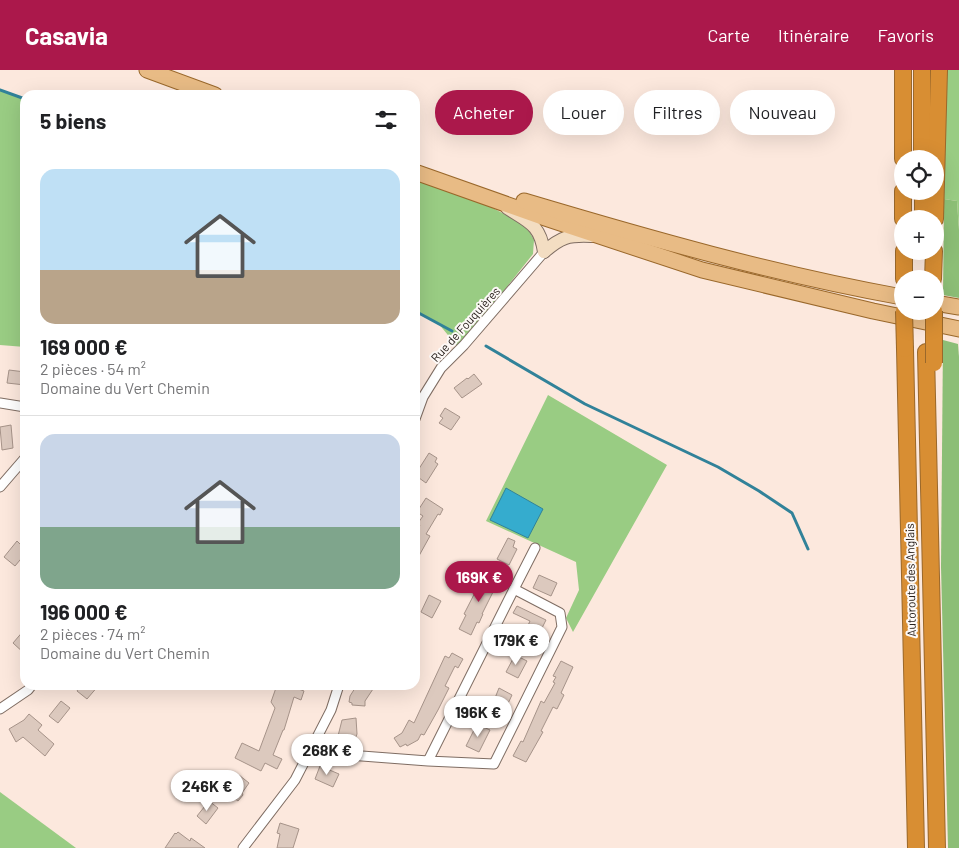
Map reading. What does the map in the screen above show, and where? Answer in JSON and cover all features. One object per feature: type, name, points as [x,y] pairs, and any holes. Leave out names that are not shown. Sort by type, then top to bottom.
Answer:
[{"type":"highway","points":[[903,70],[903,150]]},
{"type":"highway","points":[[922,70],[922,150]]},
{"type":"highway","points":[[935,210],[939,70]]},
{"type":"highway","name":"Autoroute des Anglais","points":[[904,320],[916,848]]},
{"type":"highway","name":"Autoroute des Anglais","points":[[926,320],[930,358],[926,378],[936,848]]},
{"type":"highway","points":[[930,358],[933,320]]},
{"type":"main road","points":[[147,70],[201,90]]},
{"type":"main road","points":[[420,163],[517,199],[627,232],[765,267],[894,295]]},
{"type":"main road","points":[[420,174],[702,270],[872,311],[959,329]]},
{"type":"main road","points":[[944,304],[959,307]]},
{"type":"street","points":[[499,202],[535,227],[542,237],[544,252]]},
{"type":"street","points":[[544,252],[555,242],[565,237],[602,237]]},
{"type":"street","name":"Rue de Fouquières","points":[[420,405],[441,368],[464,346],[544,252]]},
{"type":"street","points":[[0,403],[20,406]]},
{"type":"street","points":[[0,487],[20,464]]},
{"type":"street","points":[[428,761],[535,548]]},
{"type":"street","points":[[309,752],[494,764],[562,627],[560,613],[514,589]]},
{"type":"street","points":[[0,709],[28,690]]},
{"type":"street","points":[[243,848],[295,780],[331,710],[337,690]]},
{"type":"green space","points":[[946,70],[959,70],[959,230],[957,201],[944,199]]},
{"type":"green space","points":[[0,90],[20,97],[20,347],[0,345]]},
{"type":"green space","points":[[420,173],[431,176],[527,227],[534,240],[533,254],[457,346],[438,323],[420,314]]},
{"type":"green space","points":[[944,199],[957,201],[959,298],[944,295]]},
{"type":"green space","points":[[943,340],[958,344],[959,357],[959,848],[948,848],[941,567]]},
{"type":"green space","points":[[548,395],[667,465],[573,632],[566,618],[579,590],[576,562],[486,521]]},
{"type":"green space","points":[[0,792],[76,848],[0,848]]},
{"type":"water","points":[[506,488],[543,509],[528,538],[490,520]]},
{"type":"building","points":[[9,370],[20,371],[20,384],[7,383]]},
{"type":"building","points":[[474,374],[482,384],[462,398],[454,388]]},
{"type":"building","points":[[445,408],[460,417],[451,430],[439,423],[443,418],[440,416]]},
{"type":"building","points":[[11,425],[13,448],[2,450],[0,427]]},
{"type":"building","points":[[429,453],[437,458],[435,462],[438,464],[426,483],[420,479],[420,467]]},
{"type":"building","points":[[426,498],[443,509],[426,534],[430,536],[420,554],[420,520],[423,516],[420,514],[420,507]]},
{"type":"building","points":[[508,538],[515,541],[513,547],[517,549],[509,565],[497,559]]},
{"type":"building","points":[[17,541],[20,544],[20,560],[15,566],[4,557]]},
{"type":"building","points":[[485,573],[499,580],[479,623],[477,622],[471,635],[459,629],[466,615],[464,614]]},
{"type":"building","points":[[539,575],[557,583],[551,596],[533,588]]},
{"type":"building","points":[[429,595],[441,601],[432,618],[421,612]]},
{"type":"building","points":[[517,606],[546,620],[537,638],[525,632],[530,621],[513,613]]},
{"type":"building","points":[[20,635],[20,649],[13,643]]},
{"type":"building","points":[[452,653],[463,659],[458,668],[455,666],[445,686],[449,688],[438,710],[424,735],[421,734],[418,740],[407,746],[406,744],[400,747],[394,738],[402,733],[409,720],[414,723],[445,656],[449,658]]},
{"type":"building","points":[[515,655],[527,661],[518,678],[506,672]]},
{"type":"building","points":[[561,661],[573,667],[561,693],[564,695],[557,709],[553,707],[541,731],[543,732],[526,762],[513,756],[521,741],[523,742],[541,701],[544,703],[555,683],[553,682],[556,677],[553,676]]},
{"type":"building","points":[[499,688],[512,695],[503,714],[491,708]]},
{"type":"building","points":[[78,690],[95,690],[87,699]]},
{"type":"building","points":[[275,690],[304,691],[301,700],[294,697],[284,730],[273,755],[282,759],[277,769],[265,763],[261,771],[235,758],[242,743],[259,751],[275,708],[271,702]]},
{"type":"building","points":[[354,690],[372,690],[365,701],[365,706],[352,705],[349,702]]},
{"type":"building","points":[[61,701],[70,708],[58,723],[49,716]]},
{"type":"building","points":[[29,714],[42,725],[38,730],[54,744],[45,756],[23,737],[16,742],[9,729],[24,720]]},
{"type":"building","points":[[356,718],[357,734],[354,742],[338,736],[342,720]]},
{"type":"building","points":[[477,724],[490,730],[479,752],[466,746]]},
{"type":"building","points":[[320,766],[339,774],[333,787],[315,779]]},
{"type":"building","points":[[239,775],[249,783],[238,801],[226,792]]},
{"type":"building","points":[[209,801],[218,808],[206,824],[197,816]]},
{"type":"building","points":[[280,823],[299,829],[293,848],[277,848],[280,834],[277,833]]},
{"type":"building","points":[[178,832],[190,841],[191,838],[205,848],[165,848],[175,833]]},
{"type":"waterway","points":[[0,90],[20,97]]},
{"type":"waterway","points":[[420,314],[452,331]]},
{"type":"waterway","points":[[486,346],[585,404],[718,467],[759,491],[792,513],[808,549]]}]
